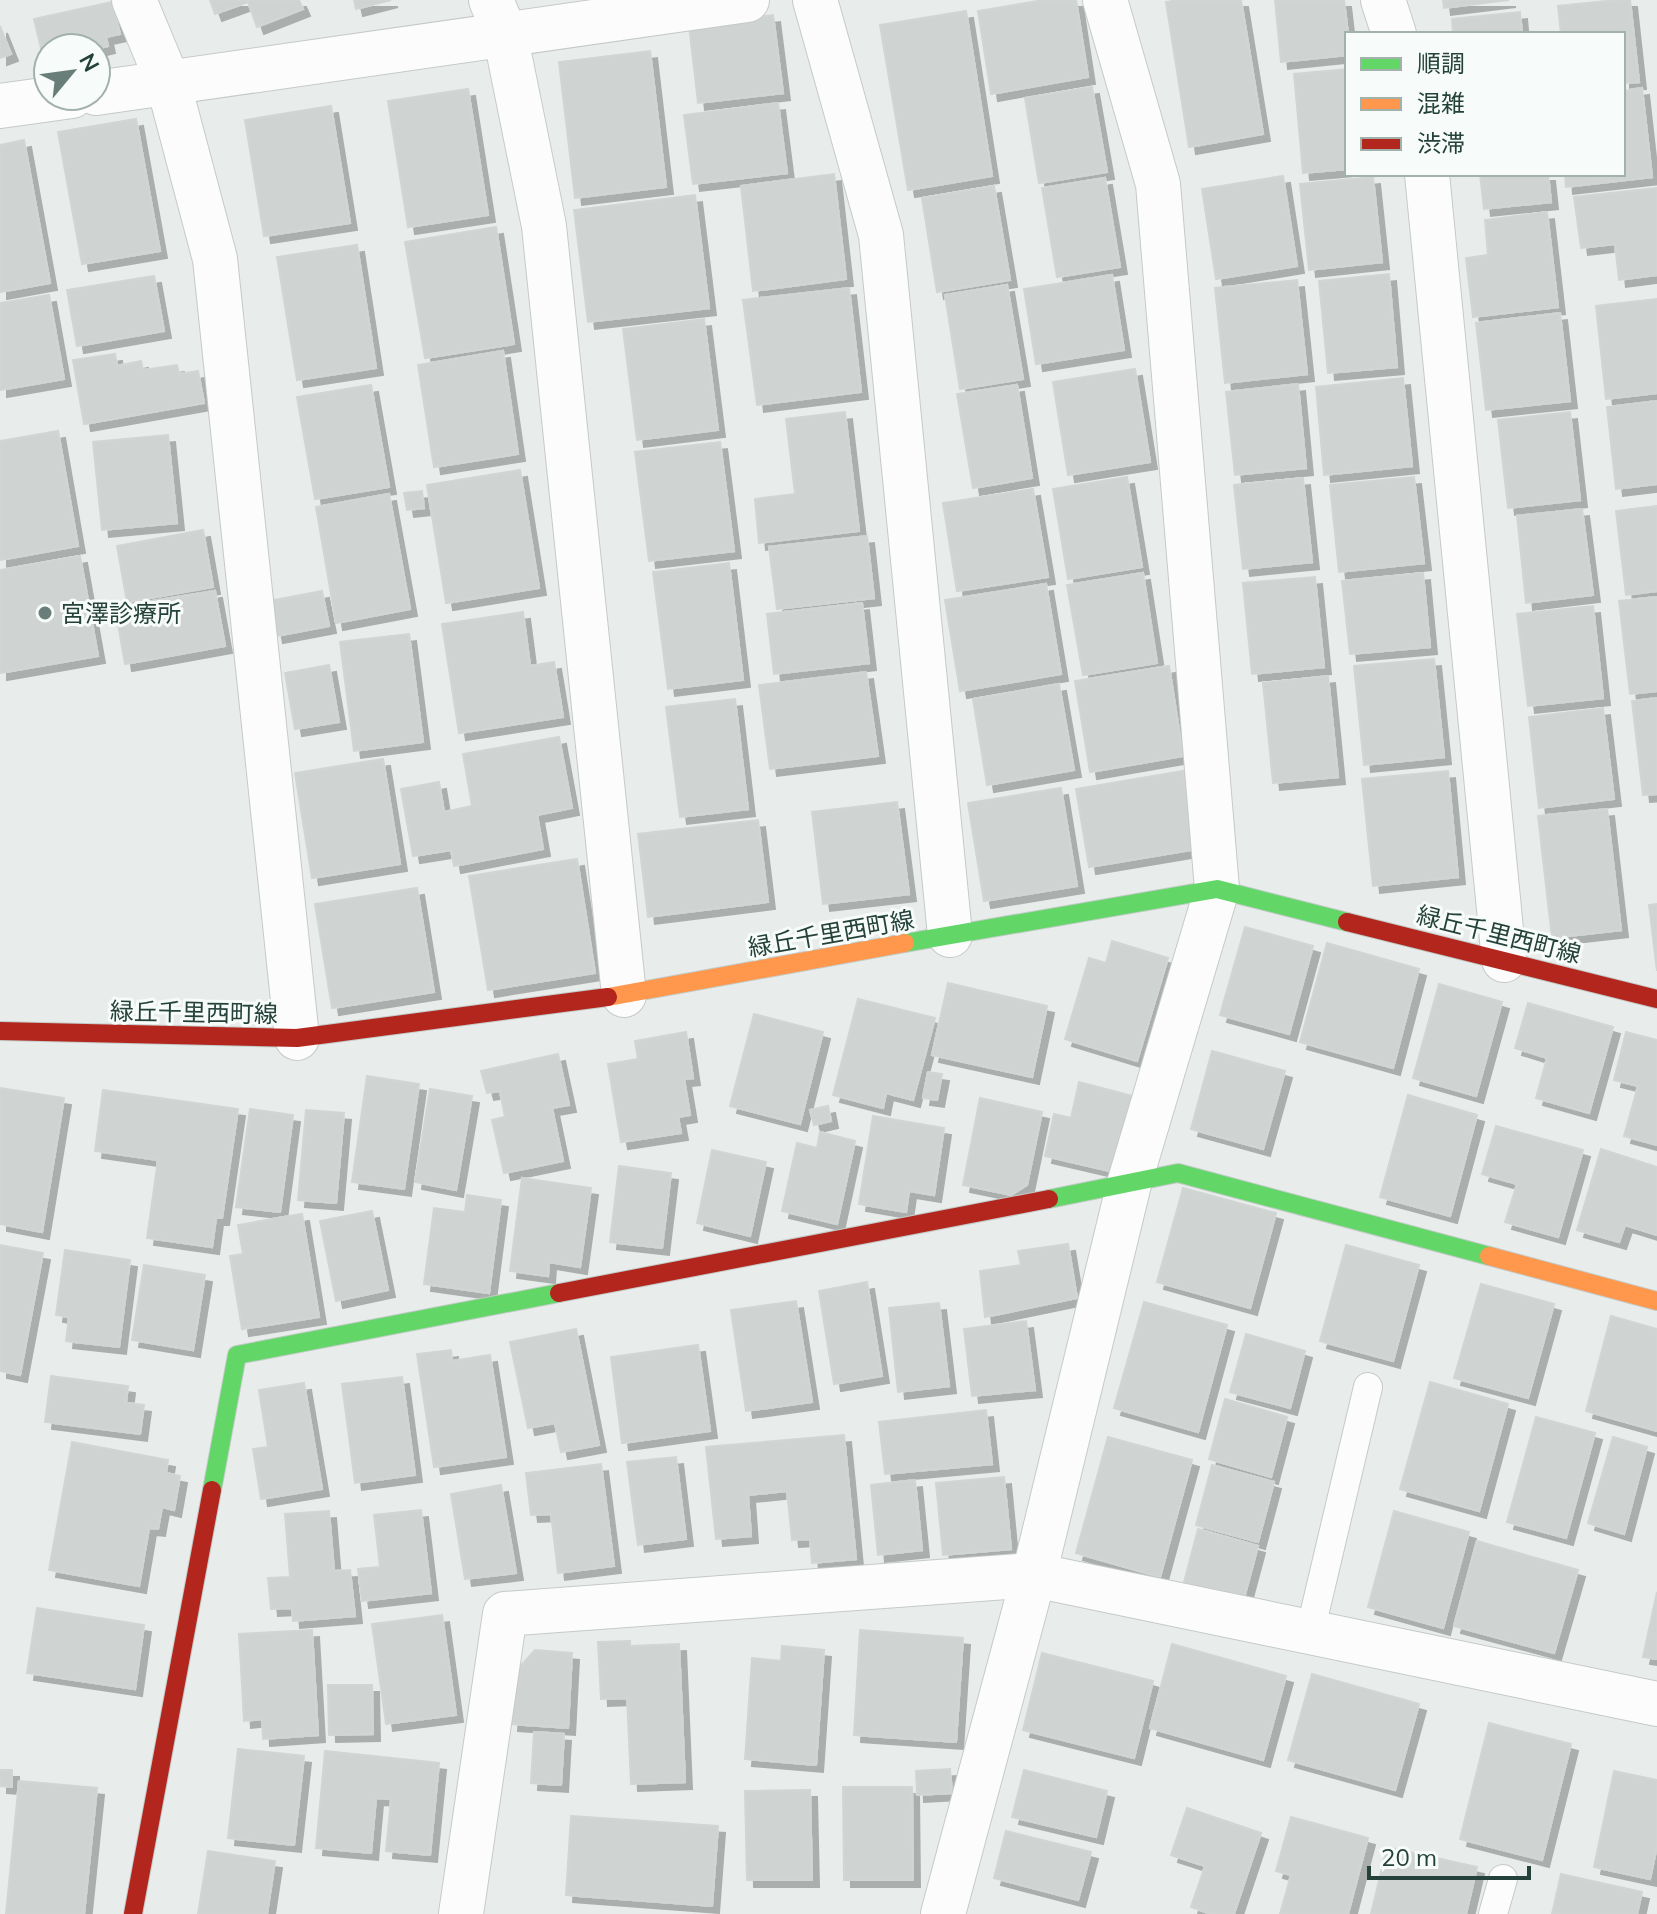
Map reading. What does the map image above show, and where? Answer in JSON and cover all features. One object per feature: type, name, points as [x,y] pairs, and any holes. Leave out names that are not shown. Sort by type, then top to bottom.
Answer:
[{"type":"street","points":[[134,0],[168,82],[215,259],[297,1038]]},
{"type":"street","points":[[112,91],[498,17],[747,0]]},
{"type":"street","points":[[815,0],[881,235],[950,935]]},
{"type":"street","points":[[943,1914],[1034,1575],[1129,1184],[1217,889],[1158,184],[1105,0]]},
{"type":"street","points":[[1383,0],[1393,32]]},
{"type":"street","points":[[498,17],[544,226],[624,995]]},
{"type":"street","points":[[0,106],[32,102]]},
{"type":"street","points":[[1427,176],[1504,960]]},
{"type":"street","name":"緑丘千里西町線","points":[[0,1031],[297,1038],[624,995],[1217,889],[1657,999]]},
{"type":"street","points":[[133,1914],[237,1355],[1178,1173],[1657,1301]]},
{"type":"street","points":[[461,1914],[505,1614],[1034,1575],[1657,1704]]},
{"type":"lane","points":[[1310,1632],[1368,1387]]},
{"type":"lane","points":[[1493,1914],[1503,1879]]},
{"type":"building","points":[[210,0],[299,0],[303,9],[257,27],[248,2],[215,14]]},
{"type":"building","points":[[354,0],[391,0],[356,9]]},
{"type":"building","points":[[1043,0],[1076,0],[1088,77],[991,94],[978,11]]},
{"type":"building","points":[[1241,0],[1263,134],[1189,147],[1166,2]]},
{"type":"building","points":[[1275,0],[1344,0],[1348,32],[1345,32],[1345,55],[1281,62]]},
{"type":"building","points":[[1443,0],[1509,0],[1444,8]]},
{"type":"building","points":[[1630,0],[1639,82],[1625,83],[1625,32],[1561,32],[1558,6]]},
{"type":"building","points":[[112,2],[120,34],[37,32],[34,19]]},
{"type":"building","points":[[966,11],[992,176],[908,190],[880,25]]},
{"type":"building","points":[[1520,12],[1522,32],[1453,32],[1452,19]]},
{"type":"building","points":[[773,15],[783,93],[698,103],[689,25]]},
{"type":"building","points":[[0,26],[11,54],[0,58]]},
{"type":"building","points":[[650,51],[666,187],[575,198],[559,62]]},
{"type":"building","points":[[1345,69],[1345,169],[1303,173],[1294,74]]},
{"type":"building","points":[[1092,87],[1107,172],[1039,183],[1025,98]]},
{"type":"building","points":[[1642,88],[1652,177],[1566,187],[1565,176],[1625,176],[1625,91]]},
{"type":"building","points":[[468,89],[488,215],[408,227],[388,101]]},
{"type":"building","points":[[778,103],[787,173],[693,184],[684,115]]},
{"type":"building","points":[[331,106],[350,223],[264,236],[245,120]]},
{"type":"building","points":[[136,119],[160,251],[82,264],[58,132]]},
{"type":"building","points":[[24,140],[50,283],[0,292],[0,145]]},
{"type":"building","points":[[834,174],[846,279],[753,291],[741,186]]},
{"type":"building","points":[[1283,176],[1297,266],[1216,279],[1202,189]]},
{"type":"building","points":[[1480,176],[1548,176],[1551,202],[1484,209]]},
{"type":"building","points":[[1373,177],[1382,262],[1309,270],[1300,184]]},
{"type":"building","points":[[1105,178],[1120,267],[1057,277],[1042,188]]},
{"type":"building","points":[[994,186],[1010,280],[937,292],[922,198]]},
{"type":"building","points":[[1657,188],[1657,275],[1619,280],[1615,244],[1581,248],[1574,197]]},
{"type":"building","points":[[695,195],[709,308],[588,322],[574,210]]},
{"type":"building","points":[[1547,212],[1558,307],[1473,317],[1466,258],[1488,255],[1485,220]]},
{"type":"building","points":[[496,227],[514,344],[425,358],[405,242]]},
{"type":"building","points":[[357,245],[376,368],[297,380],[277,257]]},
{"type":"building","points":[[1389,274],[1397,367],[1328,373],[1319,281]]},
{"type":"building","points":[[1112,275],[1124,350],[1036,364],[1024,289]]},
{"type":"building","points":[[154,276],[164,331],[77,346],[67,290]]},
{"type":"building","points":[[1297,280],[1307,374],[1225,383],[1215,288]]},
{"type":"building","points":[[1007,285],[1023,379],[960,389],[945,295]]},
{"type":"building","points":[[849,288],[861,392],[757,405],[743,300]]},
{"type":"building","points":[[49,295],[64,379],[0,390],[0,303]]},
{"type":"building","points":[[1657,299],[1657,393],[1606,399],[1596,306]]},
{"type":"building","points":[[1560,313],[1570,401],[1486,410],[1476,323]]},
{"type":"building","points":[[704,319],[718,430],[637,440],[623,329]]},
{"type":"building","points":[[503,351],[518,454],[434,467],[418,365]]},
{"type":"building","points":[[115,354],[117,366],[141,361],[143,370],[177,365],[179,374],[198,371],[204,403],[84,424],[73,360]]},
{"type":"building","points":[[1135,369],[1150,462],[1068,475],[1053,382]]},
{"type":"building","points":[[1403,378],[1412,466],[1324,475],[1316,387]]},
{"type":"building","points":[[1298,384],[1306,468],[1235,475],[1226,392]]},
{"type":"building","points":[[371,385],[389,487],[315,499],[297,397]]},
{"type":"building","points":[[1017,385],[1032,478],[973,488],[957,394]]},
{"type":"building","points":[[1657,401],[1657,484],[1616,489],[1607,407]]},
{"type":"building","points":[[845,412],[859,531],[759,543],[755,499],[795,494],[786,419]]},
{"type":"building","points":[[1570,412],[1580,500],[1508,508],[1498,420]]},
{"type":"building","points":[[58,431],[78,546],[0,560],[0,441]]},
{"type":"building","points":[[168,435],[177,523],[102,530],[93,442]]},
{"type":"building","points":[[720,442],[734,551],[649,561],[635,452]]},
{"type":"building","points":[[520,470],[539,588],[446,603],[427,485]]},
{"type":"building","points":[[1127,477],[1142,567],[1068,579],[1053,489]]},
{"type":"building","points":[[1414,477],[1424,563],[1339,572],[1330,485]]},
{"type":"building","points":[[1303,478],[1312,562],[1243,569],[1234,485]]},
{"type":"building","points":[[1033,489],[1048,577],[957,591],[943,503]]},
{"type":"building","points":[[422,491],[424,508],[407,510],[404,493]]},
{"type":"building","points":[[389,494],[410,609],[336,623],[316,507]]},
{"type":"building","points":[[1657,506],[1657,591],[1626,595],[1616,511]]},
{"type":"building","points":[[1582,509],[1593,595],[1526,603],[1517,516]]},
{"type":"building","points":[[203,530],[213,587],[127,602],[117,546]]},
{"type":"building","points":[[867,536],[874,598],[777,609],[769,547]]},
{"type":"building","name":"宮澤診療所","points":[[80,556],[98,656],[0,673],[0,570]]},
{"type":"building","points":[[729,563],[743,680],[668,689],[653,572]]},
{"type":"building","points":[[1143,573],[1157,663],[1083,675],[1067,585]]},
{"type":"building","points":[[1423,573],[1430,647],[1350,654],[1342,581]]},
{"type":"building","points":[[1315,577],[1324,667],[1252,674],[1243,583]]},
{"type":"building","points":[[1046,584],[1061,674],[960,691],[945,600]]},
{"type":"building","points":[[215,591],[225,646],[125,664],[115,607]]},
{"type":"building","points":[[322,591],[329,626],[276,636],[269,601]]},
{"type":"building","points":[[1657,597],[1657,691],[1630,694],[1619,601]]},
{"type":"building","points":[[862,603],[869,663],[774,674],[767,614]]},
{"type":"building","points":[[1593,606],[1603,698],[1528,706],[1517,614]]},
{"type":"building","points":[[523,612],[530,666],[554,662],[563,717],[459,733],[442,624]]},
{"type":"building","points":[[409,634],[423,742],[354,751],[340,642]]},
{"type":"building","points":[[1434,659],[1444,757],[1364,765],[1354,666]]},
{"type":"building","points":[[329,665],[339,722],[295,729],[285,673]]},
{"type":"building","points":[[1169,666],[1183,756],[1090,772],[1075,681]]},
{"type":"building","points":[[866,672],[878,756],[770,769],[759,685]]},
{"type":"building","points":[[1328,676],[1338,777],[1273,783],[1263,683]]},
{"type":"building","points":[[1059,684],[1074,770],[987,785],[973,699]]},
{"type":"building","points":[[1657,698],[1657,794],[1643,795],[1632,701]]},
{"type":"building","points":[[735,699],[748,809],[680,817],[666,707]]},
{"type":"building","points":[[1603,708],[1614,799],[1539,808],[1529,717]]},
{"type":"building","points":[[559,737],[572,808],[537,815],[543,849],[454,866],[451,850],[413,856],[401,789],[439,782],[444,812],[472,806],[463,754]]},
{"type":"building","points":[[383,759],[400,864],[312,878],[295,773]]},
{"type":"building","points":[[1183,771],[1197,849],[1089,867],[1076,789]]},
{"type":"building","points":[[1448,771],[1458,877],[1373,886],[1362,779]]},
{"type":"building","points":[[1061,788],[1077,886],[984,901],[968,803]]},
{"type":"building","points":[[897,802],[909,894],[823,904],[812,812]]},
{"type":"building","points":[[1607,809],[1621,930],[1552,938],[1538,816]]},
{"type":"building","points":[[758,820],[768,902],[648,917],[638,834]]},
{"type":"building","points":[[577,859],[595,973],[488,990],[469,876]]},
{"type":"building","points":[[417,888],[434,992],[332,1008],[315,904]]},
{"type":"building","points":[[1657,904],[1657,971],[1649,905]]},
{"type":"building","points":[[1245,927],[1313,946],[1289,1034],[1220,1015]]},
{"type":"building","points":[[1112,941],[1168,958],[1137,1061],[1065,1039],[1089,958],[1106,963]]},
{"type":"building","points":[[1327,943],[1419,969],[1393,1068],[1300,1042]]},
{"type":"building","points":[[948,983],[1047,1006],[1032,1077],[932,1055]]},
{"type":"building","points":[[1439,984],[1502,1002],[1476,1096],[1413,1078]]},
{"type":"building","points":[[858,999],[935,1018],[913,1100],[886,1093],[883,1108],[833,1095]]},
{"type":"building","points":[[1528,1003],[1613,1027],[1589,1113],[1536,1098],[1547,1058],[1515,1048]]},
{"type":"building","points":[[754,1014],[823,1032],[800,1124],[730,1106]]},
{"type":"building","points":[[686,1032],[693,1078],[684,1079],[690,1115],[678,1117],[681,1133],[621,1142],[608,1064],[638,1059],[635,1041]]},
{"type":"building","points":[[1626,1032],[1657,1040],[1657,1145],[1624,1136],[1638,1086],[1614,1080]]},
{"type":"building","points":[[1212,1051],[1285,1071],[1263,1149],[1191,1129]]},
{"type":"building","points":[[558,1054],[569,1105],[552,1108],[563,1161],[504,1173],[492,1120],[505,1117],[500,1091],[487,1093],[481,1071]]},
{"type":"building","points":[[928,1072],[942,1074],[937,1100],[923,1098]]},
{"type":"building","points":[[367,1076],[419,1084],[404,1189],[352,1182]]},
{"type":"building","points":[[1079,1082],[1132,1096],[1114,1172],[1045,1156],[1054,1114],[1071,1118]]},
{"type":"building","points":[[0,1088],[64,1098],[42,1232],[0,1224]]},
{"type":"building","points":[[430,1089],[472,1096],[456,1190],[415,1182]]},
{"type":"building","points":[[103,1090],[238,1109],[222,1218],[216,1218],[212,1247],[147,1238],[158,1160],[95,1151]]},
{"type":"building","points":[[1408,1095],[1477,1115],[1450,1216],[1380,1197]]},
{"type":"building","points":[[980,1098],[1042,1112],[1027,1185],[1011,1195],[963,1185]]},
{"type":"building","points":[[828,1106],[831,1121],[814,1125],[810,1110]]},
{"type":"building","points":[[250,1109],[293,1115],[280,1212],[236,1207]]},
{"type":"building","points":[[306,1110],[344,1113],[336,1203],[298,1200]]},
{"type":"building","points":[[873,1116],[944,1128],[934,1195],[909,1191],[906,1212],[859,1204]]},
{"type":"building","points":[[1496,1126],[1583,1150],[1558,1237],[1505,1222],[1517,1184],[1482,1174]]},
{"type":"building","points":[[820,1132],[855,1141],[837,1224],[782,1211],[797,1143],[817,1148]]},
{"type":"building","points":[[1601,1149],[1657,1167],[1657,1235],[1625,1225],[1619,1242],[1577,1230]]},
{"type":"building","points":[[712,1150],[766,1162],[750,1236],[697,1223]]},
{"type":"building","points":[[619,1166],[671,1173],[662,1248],[610,1242]]},
{"type":"building","points":[[522,1178],[591,1188],[580,1267],[549,1262],[548,1276],[510,1271]]},
{"type":"building","points":[[1183,1188],[1276,1213],[1250,1308],[1157,1282]]},
{"type":"building","points":[[467,1195],[501,1200],[489,1293],[424,1284],[434,1208],[465,1212]]},
{"type":"building","points":[[372,1211],[388,1290],[336,1301],[320,1221]]},
{"type":"building","points":[[302,1214],[319,1317],[242,1329],[230,1256],[243,1254],[238,1225]]},
{"type":"building","points":[[1068,1244],[1077,1298],[985,1317],[980,1271],[1021,1265],[1018,1251]]},
{"type":"building","points":[[0,1245],[43,1253],[20,1375],[0,1371]]},
{"type":"building","points":[[1346,1245],[1419,1265],[1393,1361],[1320,1341]]},
{"type":"building","points":[[65,1250],[130,1260],[119,1347],[66,1341],[69,1317],[56,1315]]},
{"type":"building","points":[[144,1265],[205,1275],[193,1350],[132,1340]]},
{"type":"building","points":[[867,1282],[882,1376],[834,1384],[819,1291]]},
{"type":"building","points":[[1481,1284],[1554,1304],[1528,1398],[1454,1378]]},
{"type":"building","points":[[796,1301],[812,1402],[746,1411],[731,1310]]},
{"type":"building","points":[[1144,1302],[1227,1325],[1198,1432],[1114,1408]]},
{"type":"building","points":[[939,1303],[949,1386],[898,1392],[889,1308]]},
{"type":"building","points":[[1611,1316],[1657,1329],[1657,1431],[1586,1411]]},
{"type":"building","points":[[1026,1321],[1035,1390],[972,1396],[964,1329]]},
{"type":"building","points":[[576,1329],[599,1445],[561,1452],[555,1423],[528,1428],[510,1342]]},
{"type":"building","points":[[1246,1334],[1305,1351],[1290,1408],[1230,1392]]},
{"type":"building","points":[[698,1345],[710,1431],[622,1443],[611,1357]]},
{"type":"building","points":[[451,1350],[452,1361],[490,1355],[506,1457],[434,1467],[417,1354]]},
{"type":"building","points":[[51,1376],[128,1386],[126,1403],[144,1405],[140,1434],[45,1422]]},
{"type":"building","points":[[402,1377],[415,1475],[355,1483],[342,1384]]},
{"type":"building","points":[[1430,1382],[1508,1404],[1479,1511],[1400,1489]]},
{"type":"building","points":[[304,1383],[322,1489],[261,1499],[253,1449],[268,1447],[259,1390]]},
{"type":"building","points":[[1225,1399],[1287,1417],[1271,1477],[1209,1459]]},
{"type":"building","points":[[986,1410],[992,1464],[885,1474],[879,1422]]},
{"type":"building","points":[[1536,1417],[1595,1433],[1566,1538],[1507,1522]]},
{"type":"building","points":[[844,1435],[856,1559],[812,1563],[810,1539],[792,1540],[787,1491],[748,1495],[751,1536],[716,1539],[706,1447]]},
{"type":"building","points":[[1108,1437],[1192,1460],[1160,1577],[1076,1553]]},
{"type":"building","points":[[1613,1437],[1647,1447],[1624,1534],[1588,1523]]},
{"type":"building","points":[[72,1442],[168,1460],[166,1473],[180,1476],[174,1510],[162,1507],[158,1529],[149,1528],[139,1586],[49,1570]]},
{"type":"building","points":[[676,1457],[686,1539],[638,1545],[627,1462]]},
{"type":"building","points":[[601,1464],[614,1566],[558,1573],[551,1514],[531,1515],[526,1473]]},
{"type":"building","points":[[1212,1465],[1274,1482],[1258,1542],[1196,1525]]},
{"type":"building","points":[[1004,1477],[1011,1549],[943,1555],[936,1483]]},
{"type":"building","points":[[915,1480],[922,1550],[878,1555],[871,1485]]},
{"type":"building","points":[[501,1485],[516,1573],[465,1579],[451,1494]]},
{"type":"building","points":[[421,1510],[431,1593],[362,1601],[358,1569],[380,1567],[374,1515]]},
{"type":"building","points":[[329,1511],[334,1571],[350,1570],[355,1616],[293,1621],[292,1608],[271,1609],[268,1578],[290,1577],[285,1514]]},
{"type":"building","points":[[1394,1511],[1469,1532],[1443,1628],[1368,1607]]},
{"type":"building","points":[[1198,1529],[1258,1546],[1243,1602],[1183,1586]]},
{"type":"building","points":[[1477,1541],[1578,1570],[1554,1653],[1454,1626]]},
{"type":"building","points":[[1657,1592],[1657,1659],[1643,1657]]},
{"type":"building","points":[[37,1608],[144,1625],[135,1689],[27,1673]]},
{"type":"building","points":[[442,1615],[456,1715],[386,1724],[372,1624]]},
{"type":"building","points":[[312,1630],[318,1735],[263,1739],[262,1719],[244,1721],[239,1634]]},
{"type":"building","points":[[860,1630],[963,1638],[956,1742],[854,1735]]},
{"type":"building","points":[[630,1641],[630,1646],[679,1644],[685,1782],[631,1784],[627,1698],[601,1699],[598,1642]]},
{"type":"building","points":[[1172,1644],[1286,1676],[1263,1760],[1150,1728]]},
{"type":"building","points":[[782,1646],[824,1650],[816,1765],[745,1759],[752,1658],[781,1661]]},
{"type":"building","points":[[535,1650],[572,1653],[568,1728],[511,1724],[514,1673]]},
{"type":"building","points":[[1042,1653],[1153,1681],[1134,1758],[1023,1730]]},
{"type":"building","points":[[1312,1674],[1419,1704],[1395,1790],[1288,1760]]},
{"type":"building","points":[[328,1685],[372,1685],[373,1734],[329,1735]]},
{"type":"building","points":[[1489,1723],[1571,1744],[1542,1860],[1460,1839]]},
{"type":"building","points":[[534,1732],[564,1734],[561,1785],[531,1783]]},
{"type":"building","points":[[238,1749],[304,1756],[294,1845],[228,1838]]},
{"type":"building","points":[[325,1751],[439,1763],[430,1855],[386,1851],[391,1799],[376,1798],[371,1853],[316,1848]]},
{"type":"building","points":[[950,1769],[952,1793],[917,1795],[916,1771]]},
{"type":"building","points":[[0,1770],[12,1770],[12,1787],[0,1786]]},
{"type":"building","points":[[1024,1770],[1107,1791],[1096,1837],[1012,1817]]},
{"type":"building","points":[[1614,1771],[1657,1780],[1657,1846],[1650,1879],[1594,1867]]},
{"type":"building","points":[[19,1781],[97,1788],[84,1914],[6,1914]]},
{"type":"building","points":[[843,1787],[912,1787],[913,1880],[844,1880]]},
{"type":"building","points":[[810,1790],[812,1880],[747,1880],[745,1791]]},
{"type":"building","points":[[1187,1808],[1261,1833],[1234,1914],[1211,1914],[1191,1907],[1205,1866],[1171,1855]]},
{"type":"building","points":[[571,1816],[718,1826],[712,1906],[566,1895]]},
{"type":"building","points":[[1291,1817],[1368,1838],[1348,1914],[1280,1914],[1291,1875],[1276,1871]]},
{"type":"building","points":[[1006,1831],[1091,1852],[1078,1900],[994,1878]]},
{"type":"building","points":[[1387,1847],[1477,1867],[1466,1914],[1371,1914]]},
{"type":"building","points":[[208,1851],[275,1861],[267,1914],[198,1914]]},
{"type":"building","points":[[1561,1874],[1642,1892],[1637,1914],[1552,1914]]},
{"type":"traffic: fast","points":[[905,943],[1217,889],[1347,922]]},
{"type":"traffic: fast","points":[[1049,1199],[1178,1173],[1489,1256]]},
{"type":"traffic: fast","points":[[212,1490],[237,1355],[559,1293]]},
{"type":"traffic: slow","points":[[608,997],[905,943]]},
{"type":"traffic: slow","points":[[1489,1256],[1657,1301]]},
{"type":"traffic: jam","points":[[1347,922],[1657,999]]},
{"type":"traffic: jam","points":[[0,1031],[297,1038],[608,997]]},
{"type":"traffic: jam","points":[[559,1293],[1049,1199]]},
{"type":"traffic: jam","points":[[133,1914],[212,1490]]},
{"type":"place","name":"宮澤診療所","points":[[45,613]]}]
